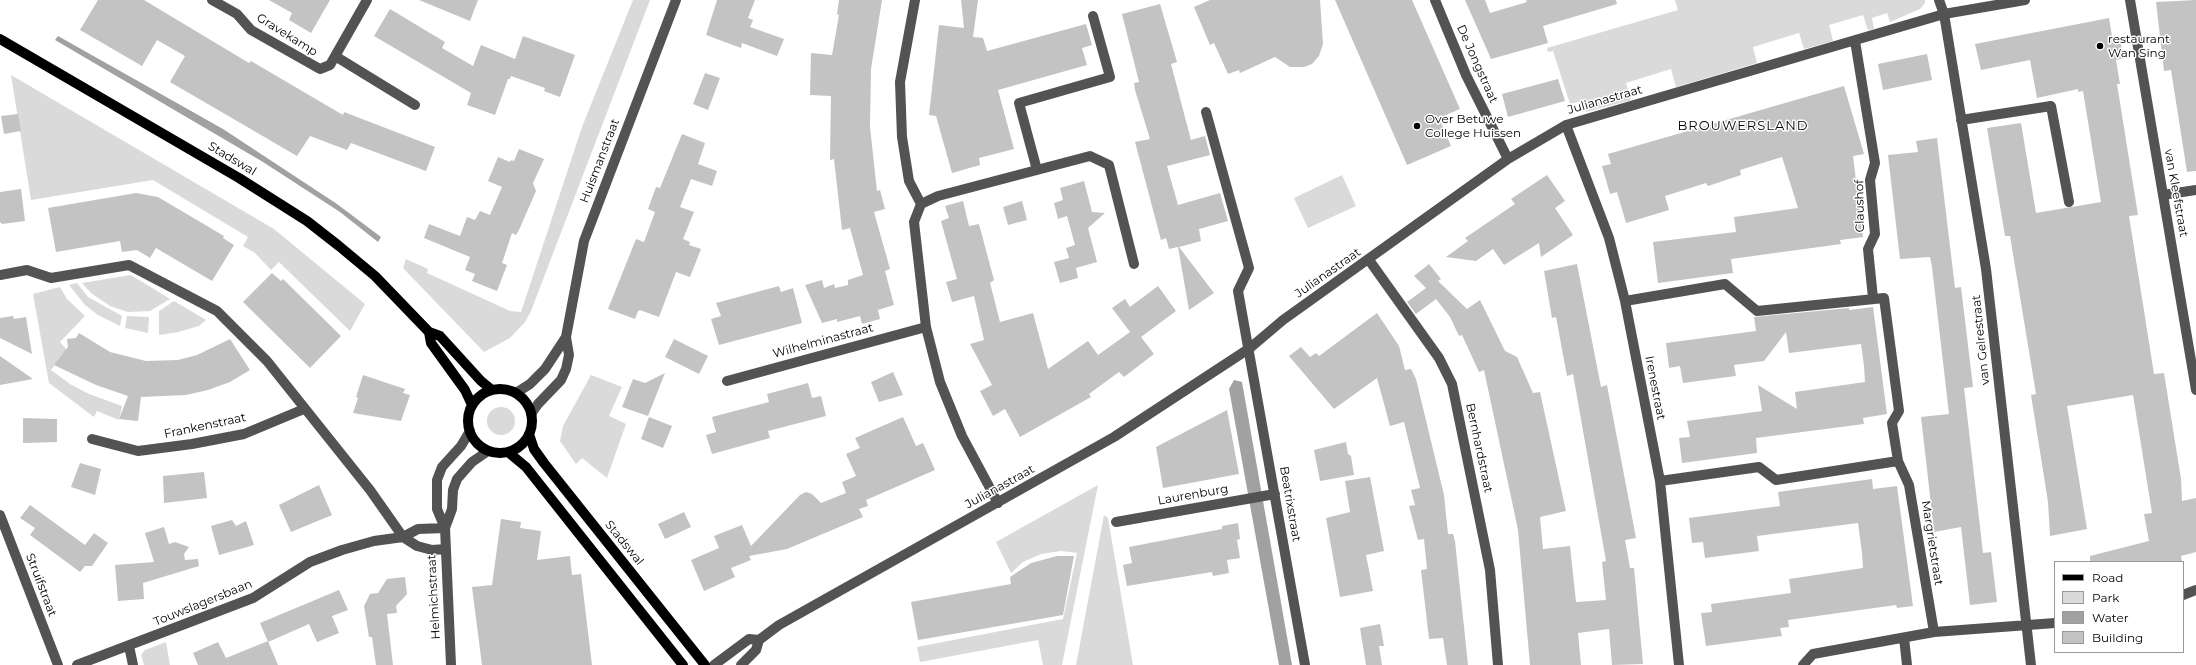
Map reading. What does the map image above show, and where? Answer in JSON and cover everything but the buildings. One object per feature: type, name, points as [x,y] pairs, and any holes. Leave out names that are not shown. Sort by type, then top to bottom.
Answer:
[{"type":"main road","name":"Stadswal","points":[[0,39],[232,174],[307,221],[344,249],[375,276],[429,332],[440,336],[481,382],[492,390]]},
{"type":"main road","name":"Stadswal","points":[[429,332],[431,344],[465,390],[472,405]]},
{"type":"main road","points":[[492,390],[505,390],[516,393],[527,404],[531,414],[529,434],[520,445],[508,452],[498,453],[488,450],[477,443],[470,431],[468,418],[472,405],[481,396],[492,390]]},
{"type":"main road","name":"Stadswal","points":[[529,434],[537,455],[705,665]]},
{"type":"main road","points":[[508,452],[526,467],[683,665]]},
{"type":"street","name":"Gravekamp","points":[[212,0],[237,14],[251,30],[314,67],[327,67],[335,56],[367,0]]},
{"type":"street","name":"Huismanstraat","points":[[531,414],[564,374],[569,355],[566,337],[584,241],[676,0]]},
{"type":"street","points":[[915,0],[900,82],[902,137],[909,181],[921,204]]},
{"type":"street","name":"De Jongstraat","points":[[1435,0],[1466,75],[1508,159]]},
{"type":"street","name":"van Gelrestraat","points":[[1939,0],[1944,14],[1986,269],[2028,626],[2031,665]]},
{"type":"street","name":"Julianastraat","points":[[741,665],[756,650],[759,640],[793,617],[1114,437],[1250,348],[1283,320],[1369,260],[1508,159],[1566,125],[1944,14],[2025,0]]},
{"type":"street","name":"van Kleefstraat","points":[[2130,0],[2196,390]]},
{"type":"street","points":[[1037,170],[1019,103],[1110,77],[1093,16]]},
{"type":"street","name":"Claushof","points":[[1855,41],[1875,163],[1870,180],[1875,234],[1868,249],[1874,298]]},
{"type":"street","points":[[335,56],[414,104]]},
{"type":"street","points":[[1961,120],[2051,106],[2069,202]]},
{"type":"street","points":[[1206,112],[1250,268],[1238,291],[1250,348]]},
{"type":"street","name":"Irenestraat","points":[[1566,125],[1609,238],[1625,301],[1660,481],[1679,665]]},
{"type":"street","points":[[998,503],[962,436],[940,382],[926,327],[914,222],[921,204],[938,196],[1090,156],[1109,165],[1134,264]]},
{"type":"street","points":[[2164,195],[2196,190]]},
{"type":"street","name":"Bernhardstraat","points":[[1369,260],[1439,358],[1452,384],[1490,570],[1498,665]]},
{"type":"street","points":[[0,275],[27,270],[51,278],[129,265],[217,311],[267,362],[370,490],[403,537],[416,546],[432,550],[445,549]]},
{"type":"street","points":[[1625,301],[1724,284],[1757,311],[1874,298]]},
{"type":"street","name":"Margrietstraat","points":[[1874,298],[1884,298],[1900,411],[1892,423],[1898,461],[1909,485],[1934,632]]},
{"type":"street","name":"Wilhelminastraat","points":[[727,381],[926,327]]},
{"type":"street","name":"Huismanstraat","points":[[516,393],[530,384],[545,369],[566,337]]},
{"type":"street","name":"Beatrixstraat","points":[[1250,348],[1305,665]]},
{"type":"street","name":"Frankenstraat","points":[[92,440],[138,451],[192,444],[244,434],[304,409]]},
{"type":"street","name":"Helmichstraat","points":[[445,528],[437,509],[438,476],[442,467],[461,446],[470,431]]},
{"type":"street","name":"Helmichstraat","points":[[451,665],[445,528],[452,509],[453,490],[457,479],[472,462],[488,450]]},
{"type":"street","points":[[1660,481],[1758,467],[1776,480],[1898,461]]},
{"type":"street","name":"Laurenburg","points":[[1116,522],[1275,494]]},
{"type":"street","name":"Struifstraat","points":[[0,515],[58,665]]},
{"type":"street","name":"Touwslagersbaan","points":[[77,665],[253,598],[310,562],[326,556],[358,545],[403,537],[418,529],[445,528]]},
{"type":"street","points":[[2184,595],[2196,590]]},
{"type":"street","points":[[1803,665],[1813,654],[1934,632],[2054,623]]},
{"type":"street","points":[[1904,638],[1907,665]]},
{"type":"street","name":"Julianastraat","points":[[714,665],[749,639],[759,640]]},
{"type":"street","points":[[128,646],[133,665]]},
{"type":"green space","points":[[633,0],[650,0],[531,311],[525,322],[510,338],[484,352],[403,268],[406,259],[428,269],[427,273],[510,311],[521,312],[582,127]]},
{"type":"green space","points":[[1675,0],[1925,0],[1925,3],[1920,9],[1890,22],[1887,13],[1872,18],[1874,29],[1868,30],[1863,15],[1829,25],[1833,41],[1804,49],[1799,33],[1753,47],[1757,63],[1676,87],[1671,69],[1626,83],[1631,100],[1586,112],[1582,101],[1570,104],[1553,51],[1548,52],[1547,48],[1678,10]]},
{"type":"green space","points":[[11,75],[274,229],[365,304],[350,331],[279,262],[271,270],[255,253],[243,246],[248,237],[153,180],[31,200]]},
{"type":"green space","points":[[1342,175],[1356,206],[1308,228],[1294,198]]},
{"type":"green space","points":[[131,275],[170,299],[150,311],[128,312],[110,306],[91,293],[82,283]]},
{"type":"green space","points":[[77,283],[88,297],[122,316],[120,326],[98,315],[85,305],[69,285]]},
{"type":"green space","points":[[60,287],[67,299],[85,316],[60,342],[67,350],[51,370],[70,384],[89,394],[122,406],[119,420],[97,411],[94,417],[49,383],[33,294]]},
{"type":"green space","points":[[174,301],[206,320],[199,326],[178,332],[159,335],[159,311]]},
{"type":"green space","points":[[127,316],[149,317],[148,333],[125,328]]},
{"type":"green space","points":[[591,375],[622,387],[609,416],[626,424],[607,478],[582,458],[576,464],[560,441],[563,426]]},
{"type":"green space","points":[[501,407],[511,411],[515,421],[511,431],[501,435],[491,431],[487,421],[491,411]]},
{"type":"green space","points":[[1098,485],[1062,665],[1043,665],[1038,640],[920,662],[917,647],[1063,619],[1077,553],[1061,551],[1041,554],[1023,562],[1011,573],[996,542]]},
{"type":"green space","points":[[1104,515],[1108,518],[1133,665],[1076,665]]},
{"type":"green space","points":[[166,642],[170,665],[144,665],[141,655],[145,650]]},
{"type":"water","points":[[58,36],[223,129],[337,204],[381,237],[378,242],[340,212],[263,162],[55,40]]},
{"type":"water","points":[[1234,380],[1242,382],[1292,665],[1279,665],[1229,389]]},
{"type":"place","name":"restaurant Wan Sing","points":[[2100,46]]},
{"type":"place","name":"Over Betuwe College Huissen","points":[[1417,126]]},
{"type":"district","name":"BROUWERSLAND","points":[[1743,126]]}]
